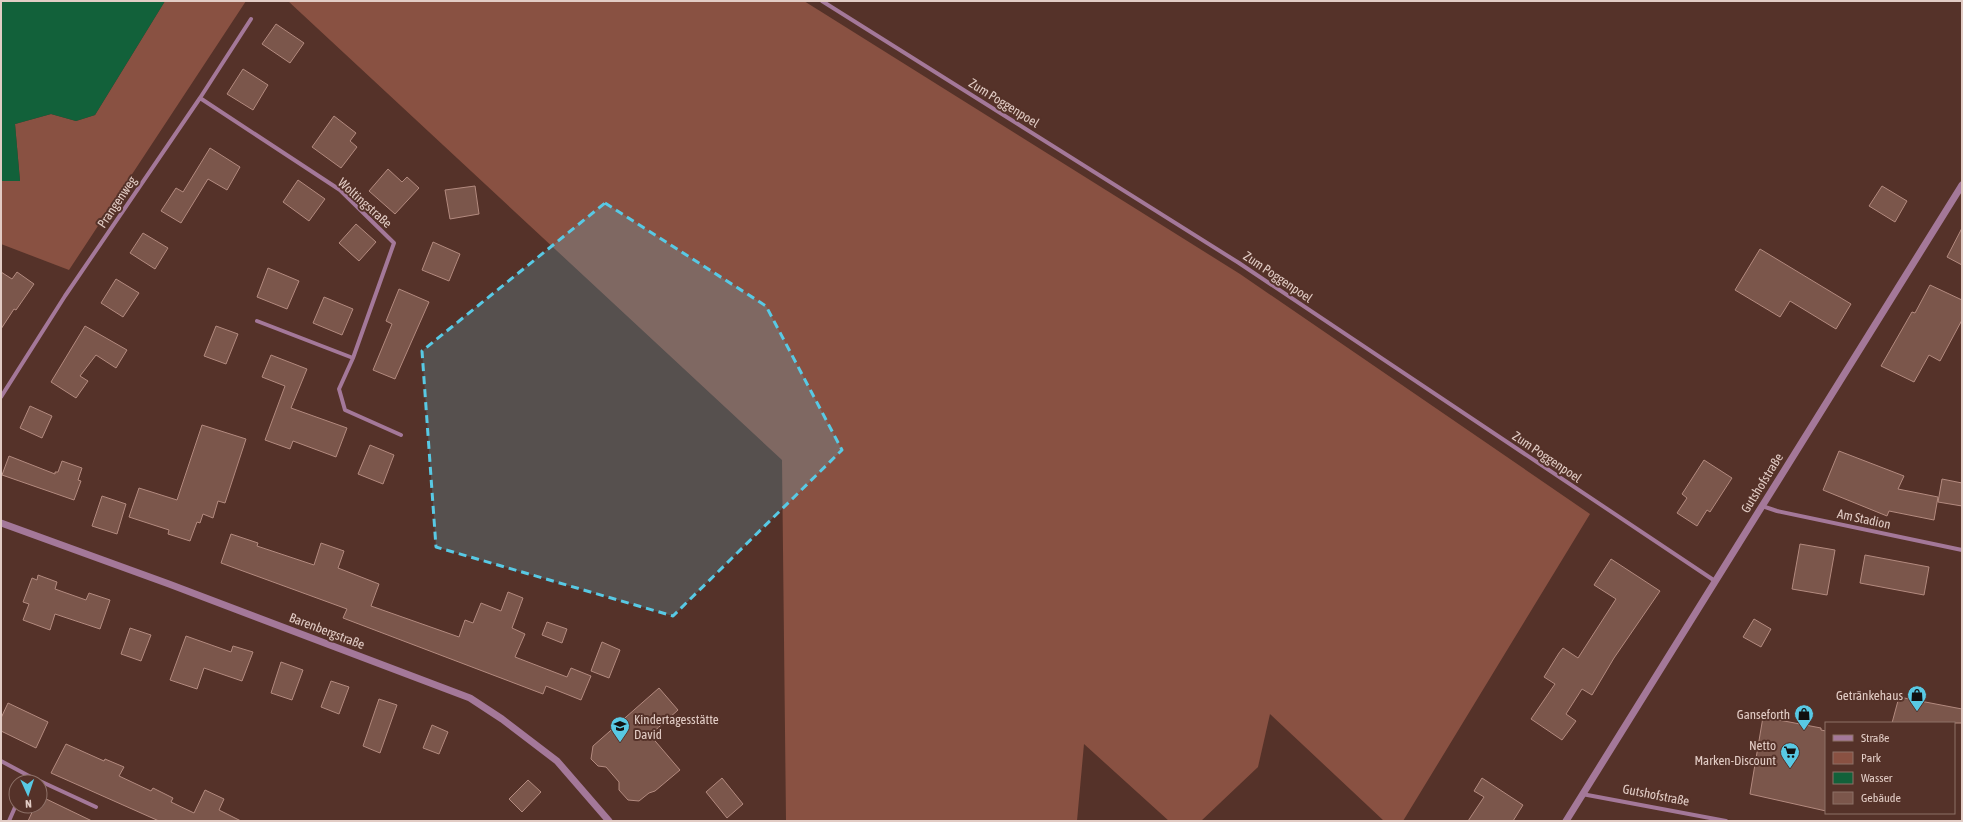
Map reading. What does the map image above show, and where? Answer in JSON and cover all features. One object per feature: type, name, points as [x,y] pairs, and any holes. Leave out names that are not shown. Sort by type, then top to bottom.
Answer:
[{"type":"street","name":"Zum Poggenpoel","points":[[822,1],[1239,263],[1715,581]]},
{"type":"street","name":"Prangenweg","points":[[1,397],[65,296],[200,98],[251,19]]},
{"type":"street","name":"Woltingstraße","points":[[200,98],[340,190],[394,243],[353,358],[339,389],[345,410],[401,435]]},
{"type":"street","name":"Gutshofstraße","points":[[1566,821],[1962,185]]},
{"type":"street","points":[[257,321],[353,358]]},
{"type":"street","name":"Am Stadion","points":[[1762,506],[1777,511],[1962,550]]},
{"type":"street","name":"Barenbergstraße","points":[[1,523],[169,584],[470,698],[502,719],[557,761],[609,821]]},
{"type":"street","points":[[1,761],[25,774]]},
{"type":"street","points":[[48,785],[96,807]]},
{"type":"street","name":"Gutshofstraße","points":[[1582,794],[1726,821]]},
{"type":"highlighted area","points":[[605,203],[766,306],[842,450],[673,616],[436,547],[422,351]]},
{"type":"green space","points":[[165,1],[246,1],[69,270],[1,244],[1,181],[20,181],[15,124],[51,114],[76,121],[95,115]]},
{"type":"green space","points":[[288,1],[804,1],[1240,274],[1590,514],[1403,821],[1384,821],[1270,714],[1258,767],[1201,821],[1169,821],[1084,744],[1077,821],[786,821],[782,460]]},
{"type":"water","points":[[1,1],[165,1],[95,115],[76,121],[51,114],[15,124],[20,181],[1,181]]},
{"type":"building","points":[[276,24],[304,43],[290,63],[262,44]]},
{"type":"building","points":[[243,69],[268,85],[253,110],[227,94]]},
{"type":"building","points":[[334,116],[356,133],[350,141],[357,147],[341,168],[312,147]]},
{"type":"building","points":[[210,148],[240,167],[227,190],[208,179],[181,223],[161,211],[176,188],[183,192]]},
{"type":"building","points":[[388,169],[402,182],[407,177],[419,188],[395,214],[369,191]]},
{"type":"building","points":[[298,180],[325,199],[309,221],[283,202]]},
{"type":"building","points":[[475,186],[479,214],[450,219],[445,190]]},
{"type":"building","points":[[1882,186],[1907,201],[1895,222],[1869,206]]},
{"type":"building","points":[[356,224],[376,242],[359,261],[339,243]]},
{"type":"building","points":[[1962,228],[1962,265],[1947,257]]},
{"type":"building","points":[[143,233],[168,248],[155,269],[130,253]]},
{"type":"building","points":[[433,242],[460,254],[449,281],[422,270]]},
{"type":"building","points":[[1760,249],[1851,304],[1836,329],[1790,301],[1780,317],[1735,290]]},
{"type":"building","points":[[268,268],[299,281],[287,309],[257,297]]},
{"type":"building","points":[[1,272],[12,279],[17,272],[34,284],[16,310],[14,309],[1,329]]},
{"type":"building","points":[[116,279],[139,293],[123,317],[101,303]]},
{"type":"building","points":[[1930,285],[1962,300],[1962,320],[1940,361],[1929,355],[1914,382],[1881,366],[1912,312],[1915,313]]},
{"type":"building","points":[[399,289],[429,302],[395,379],[373,370],[392,324],[386,321]]},
{"type":"building","points":[[324,297],[353,309],[342,335],[313,323]]},
{"type":"building","points":[[85,326],[127,350],[116,368],[96,355],[80,376],[88,381],[76,398],[51,382]]},
{"type":"building","points":[[216,326],[238,334],[226,364],[204,356]]},
{"type":"building","points":[[271,355],[307,369],[291,408],[347,428],[336,457],[293,441],[290,449],[265,440],[285,386],[262,377]]},
{"type":"building","points":[[30,406],[52,416],[42,438],[20,428]]},
{"type":"building","points":[[202,425],[246,439],[225,503],[218,501],[213,518],[203,514],[200,523],[197,522],[190,541],[168,534],[169,530],[129,517],[139,488],[177,500]]},
{"type":"building","points":[[370,445],[394,455],[383,484],[358,474]]},
{"type":"building","points":[[1839,451],[1904,476],[1898,489],[1938,497],[1934,520],[1889,511],[1887,516],[1823,490]]},
{"type":"building","points":[[9,456],[55,474],[55,472],[58,472],[62,461],[82,468],[78,480],[81,481],[74,500],[2,475]]},
{"type":"building","points":[[1704,460],[1732,478],[1710,512],[1707,510],[1697,526],[1677,513],[1687,498],[1682,494]]},
{"type":"building","points":[[1942,479],[1962,483],[1962,506],[1938,502]]},
{"type":"building","points":[[102,496],[126,504],[117,534],[92,526]]},
{"type":"building","points":[[231,534],[258,543],[257,546],[314,565],[321,543],[344,551],[338,568],[379,584],[371,606],[459,637],[465,620],[473,623],[481,603],[501,611],[508,592],[523,598],[512,628],[525,634],[515,657],[567,677],[571,668],[591,676],[581,700],[546,686],[543,694],[343,618],[347,609],[221,563]]},
{"type":"building","points":[[1800,544],[1835,550],[1827,595],[1792,589]]},
{"type":"building","points":[[1865,555],[1929,567],[1924,595],[1860,583]]},
{"type":"building","points":[[1611,559],[1660,591],[1614,658],[1592,695],[1582,689],[1566,714],[1576,721],[1562,740],[1531,719],[1555,684],[1544,677],[1559,653],[1563,648],[1578,658],[1616,599],[1594,585]]},
{"type":"building","points":[[38,575],[57,582],[55,589],[86,600],[89,593],[110,600],[100,629],[55,614],[50,630],[23,620],[29,604],[23,602],[32,578],[37,580]]},
{"type":"building","points":[[1754,619],[1771,629],[1761,647],[1743,637]]},
{"type":"building","points":[[547,622],[567,629],[562,643],[542,635]]},
{"type":"building","points":[[130,628],[151,635],[141,661],[121,654]]},
{"type":"building","points":[[186,636],[231,652],[233,646],[253,652],[242,681],[204,668],[197,689],[170,680]]},
{"type":"building","points":[[602,642],[620,650],[609,678],[591,671]]},
{"type":"building","points":[[281,662],[303,670],[292,700],[271,693]]},
{"type":"building","points":[[331,681],[349,687],[339,714],[321,707]]},
{"type":"building","name":"Kindertagesstätte David","points":[[659,688],[678,710],[650,735],[680,770],[655,791],[649,793],[639,801],[628,800],[619,790],[619,782],[606,767],[598,766],[591,759],[593,746]]},
{"type":"building","name":"Getränkehaus","points":[[1899,697],[1962,709],[1962,723],[1892,722]]},
{"type":"building","points":[[379,699],[397,705],[380,753],[363,746]]},
{"type":"building","points":[[8,703],[48,722],[36,748],[1,731],[1,718]]},
{"type":"building","name":"Netto Marken-Discount","points":[[1763,717],[1821,728],[1821,730],[1825,731],[1825,811],[1750,794]]},
{"type":"building","points":[[432,725],[448,732],[439,754],[423,748]]},
{"type":"building","points":[[66,744],[104,761],[105,759],[124,767],[119,776],[151,791],[153,788],[173,798],[171,802],[194,813],[205,790],[224,799],[219,810],[241,821],[159,821],[51,773]]},
{"type":"building","points":[[722,778],[743,804],[727,818],[706,792]]},
{"type":"building","points":[[1482,778],[1523,805],[1513,821],[1468,821],[1484,797],[1474,791]]},
{"type":"building","points":[[528,780],[541,792],[522,812],[509,799]]},
{"type":"building","points":[[48,800],[92,821],[28,821],[31,814],[48,814]]},
{"type":"place","name":"Getränkehaus","points":[[1917,712]]},
{"type":"place","name":"Ganseforth","points":[[1804,731]]},
{"type":"place","name":"Kindertagesstätte David","points":[[620,743]]},
{"type":"place","name":"Netto Marken-Discount","points":[[1790,769]]}]
